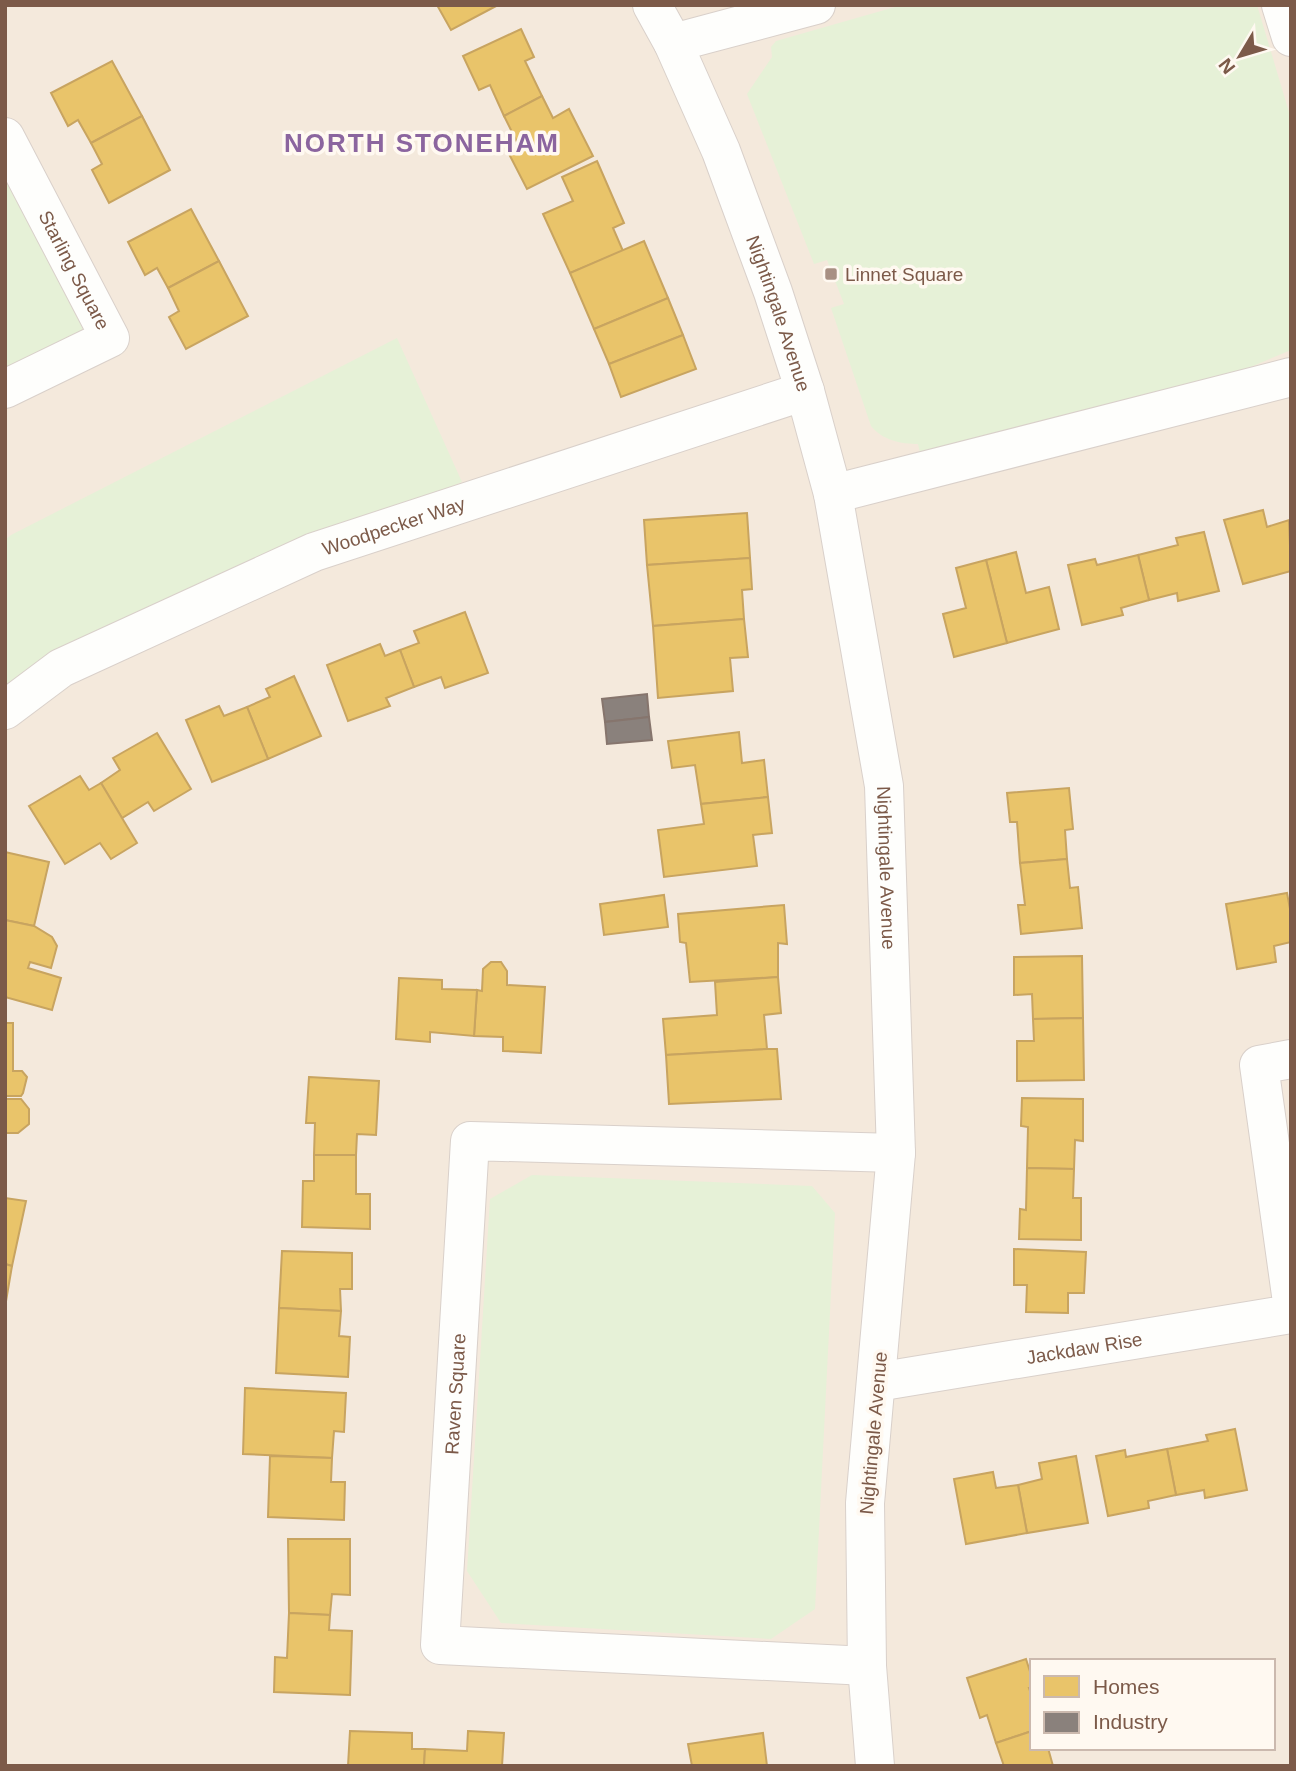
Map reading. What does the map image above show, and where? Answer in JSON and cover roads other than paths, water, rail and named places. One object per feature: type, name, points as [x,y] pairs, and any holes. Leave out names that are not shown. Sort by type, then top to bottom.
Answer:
[{"type":"street","name":"Nightingale Avenue","points":[[652,5],[673,43],[721,151],[774,292],[805,391],[832,494],[884,786],[896,1153],[865,1503],[867,1666],[875,1766]]},
{"type":"street","points":[[673,43],[816,5]]},
{"type":"street","points":[[1281,5],[1291,37]]},
{"type":"street","name":"Starling Square","points":[[5,137],[110,338],[5,389]]},
{"type":"street","points":[[832,494],[1291,377]]},
{"type":"street","name":"Woodpecker Way","points":[[5,710],[61,668],[314,552],[805,391]]},
{"type":"street","points":[[1291,1059],[1259,1065],[1291,1295]]},
{"type":"street","name":"Raven Square","points":[[867,1666],[440,1645],[470,1142],[896,1153]]},
{"type":"street","name":"Jackdaw Rise","points":[[877,1382],[1291,1314]]},
{"type":"place","name":"Linnet Square","points":[[831,274]]},
{"type":"district","name":"NORTH STONEHAM","points":[[422,143]]}]
